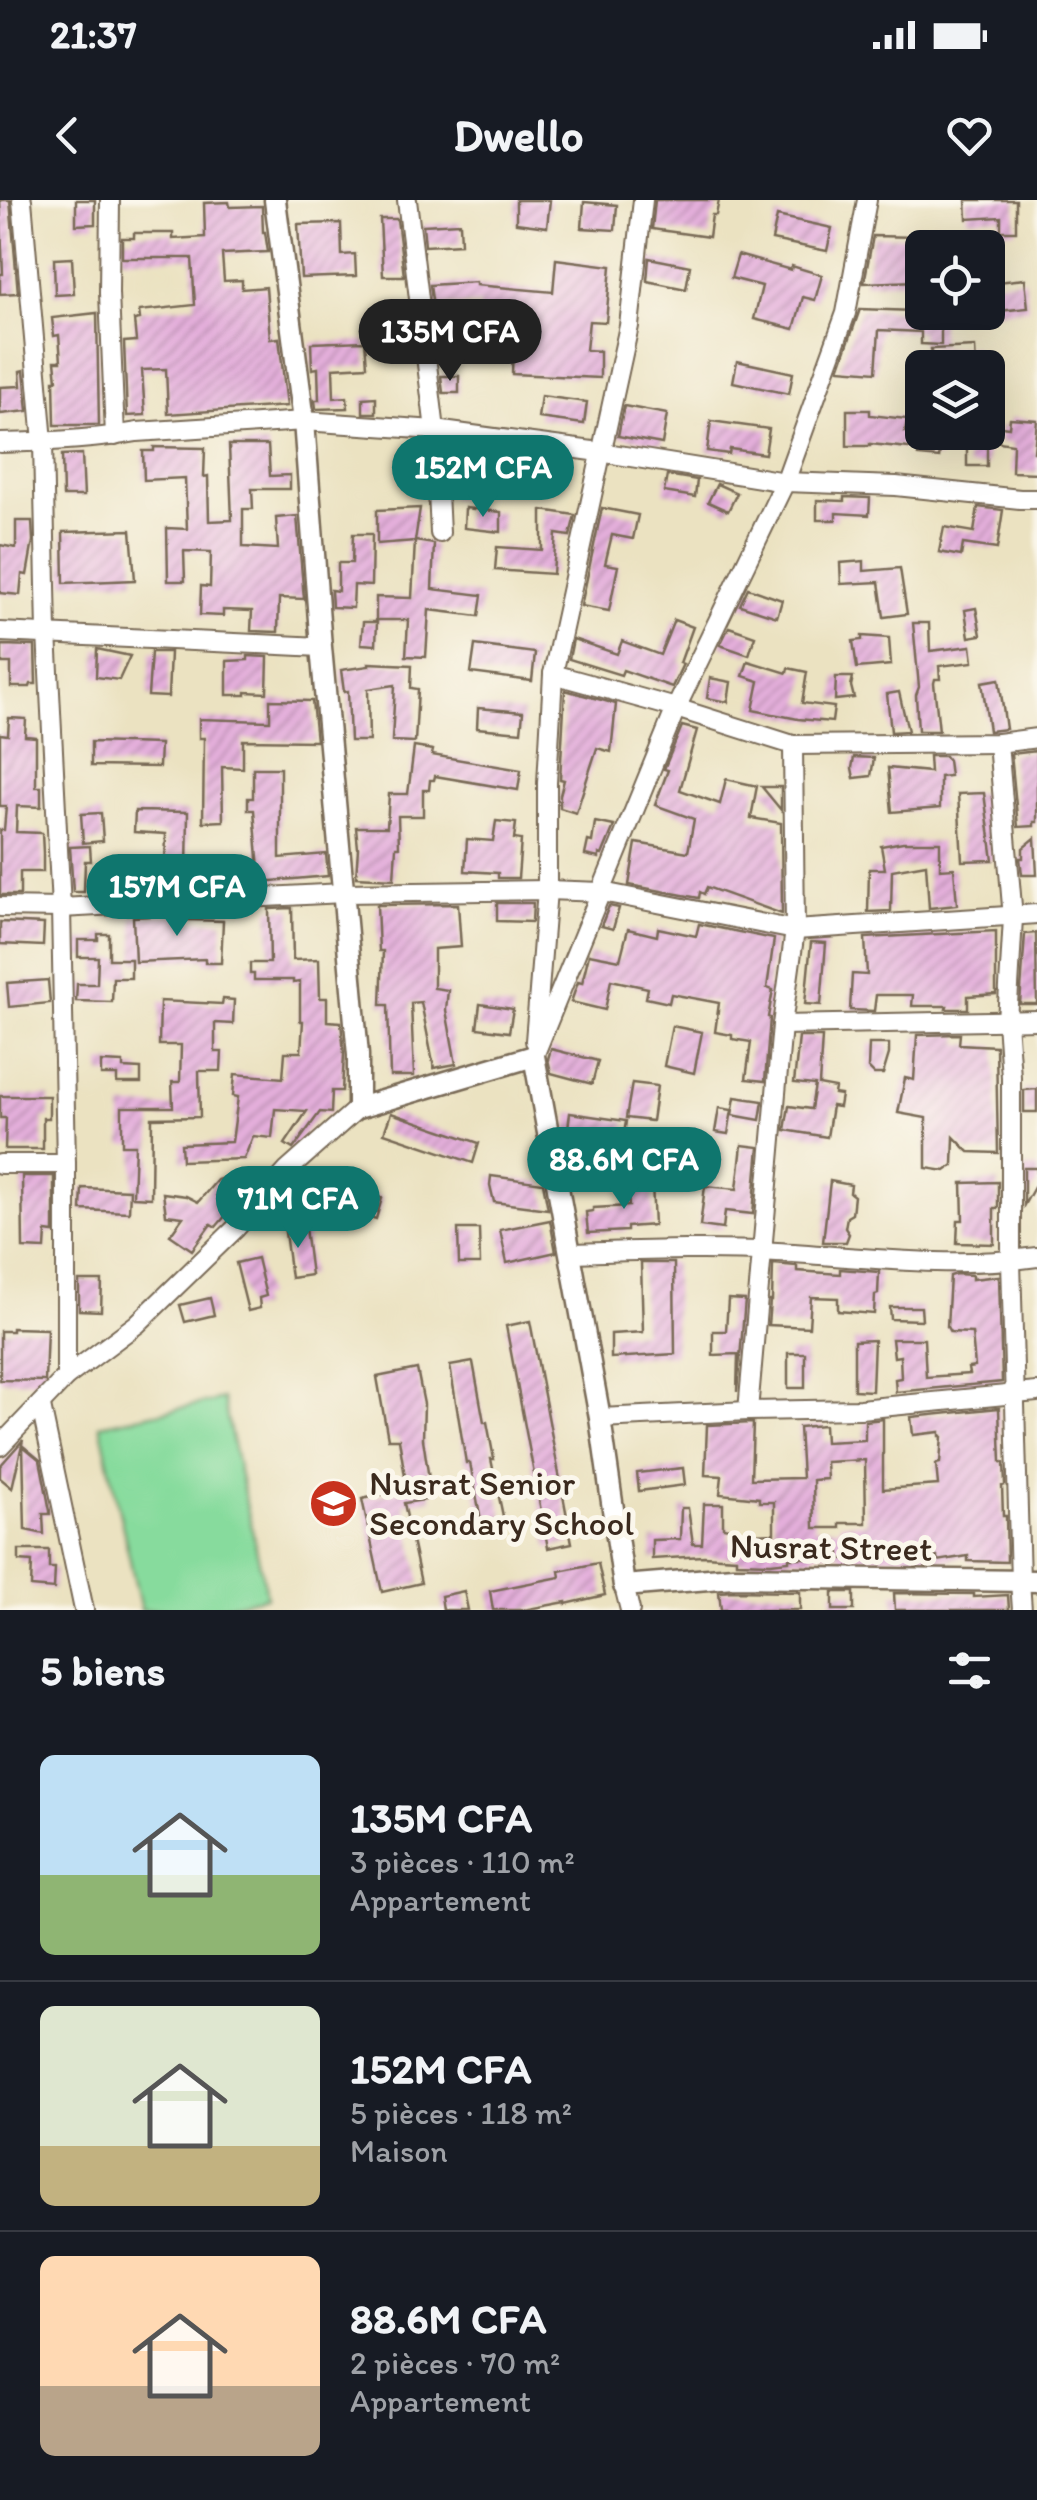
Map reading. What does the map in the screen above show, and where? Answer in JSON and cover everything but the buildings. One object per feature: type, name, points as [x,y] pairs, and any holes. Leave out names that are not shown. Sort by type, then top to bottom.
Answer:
[{"type":"street","points":[[22,200],[43,442],[46,632],[61,908],[66,1377]]},
{"type":"street","points":[[110,200],[115,436]]},
{"type":"street","points":[[275,200],[304,422],[358,1055],[358,1108]]},
{"type":"street","points":[[407,200],[435,430],[440,533]]},
{"type":"street","points":[[626,1609],[600,1418],[534,1056],[547,890],[553,674],[629,326],[642,200]]},
{"type":"street","points":[[534,1056],[676,708],[786,482],[846,313],[867,200]]},
{"type":"street","points":[[0,443],[304,422],[435,430],[786,482],[896,486],[1037,499]]},
{"type":"street","points":[[0,632],[321,647]]},
{"type":"street","points":[[553,674],[792,746],[998,743],[1037,738]]},
{"type":"street","points":[[998,743],[1014,918],[1007,1020],[1011,1078],[1011,1261],[1028,1581],[1022,1610]]},
{"type":"street","points":[[748,1411],[782,1025],[796,930],[792,746]]},
{"type":"street","points":[[0,907],[61,908],[343,893],[547,890],[602,892],[796,930],[1037,914]]},
{"type":"street","points":[[782,1025],[1037,1020]]},
{"type":"street","points":[[0,1446],[66,1377],[137,1324],[236,1228],[288,1171],[358,1108],[534,1056]]},
{"type":"street","points":[[0,1164],[66,1164]]},
{"type":"street","points":[[570,1253],[701,1249],[938,1261],[1037,1257]]},
{"type":"street","points":[[600,1418],[860,1408],[1037,1392]]},
{"type":"street","points":[[41,1406],[84,1610]]},
{"type":"street","name":"Nusrat Street","points":[[624,1586],[732,1577],[1028,1581]]},
{"type":"green space","points":[[223,1399],[267,1597],[207,1610],[141,1610],[100,1425]]},
{"type":"place","name":"Nusrat Senior Secondary School","points":[[334,1503]]}]
